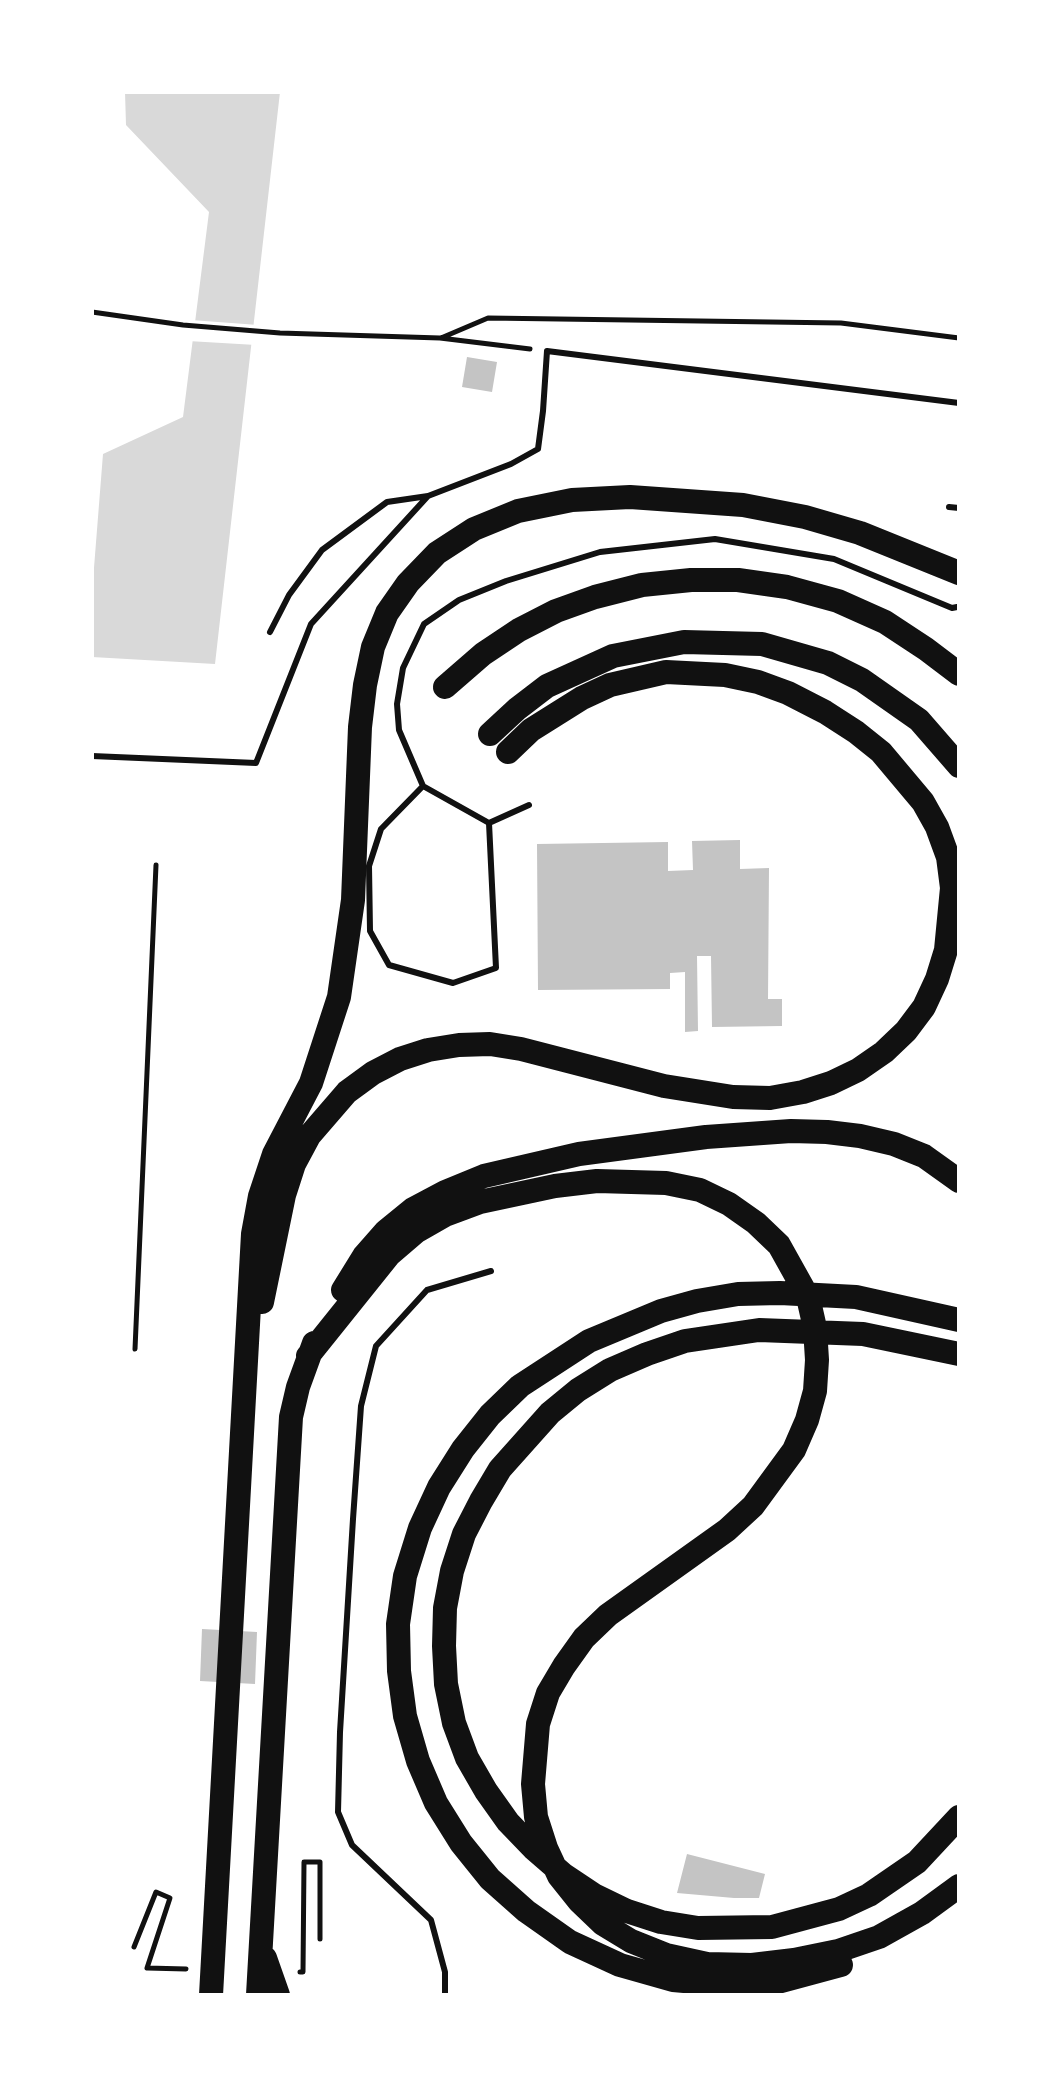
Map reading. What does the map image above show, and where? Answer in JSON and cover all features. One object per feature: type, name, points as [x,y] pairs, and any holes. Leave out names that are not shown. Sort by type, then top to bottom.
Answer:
[{"type":"highway","points":[[211,1995],[252,1245],[260,1196],[274,1154],[311,1083],[339,997],[353,900],[360,727],[365,685],[373,647],[387,613],[408,583],[437,553],[474,529],[518,511],[572,500],[630,497],[743,505],[805,517],[860,533],[959,573]]},
{"type":"highway","points":[[445,687],[483,654],[519,630],[556,611],[642,585],[691,580],[738,580],[787,587],[838,601],[885,622],[959,674]]},
{"type":"highway","points":[[490,734],[547,686],[613,656],[684,642],[762,644],[828,663],[862,680],[919,720],[959,766]]},
{"type":"highway","points":[[243,1406],[276,1224],[294,1164],[309,1136],[327,1113],[347,1092],[373,1073],[400,1059],[428,1050],[490,1044],[521,1049],[664,1086],[733,1097],[770,1098],[831,1083],[858,1070],[884,1052],[906,1031],[924,1007],[937,979],[946,950],[952,888],[948,857],[937,827],[923,802],[881,752],[825,712],[758,682],[725,675],[666,672],[610,685],[582,698],[531,730],[508,752]]},
{"type":"highway","points":[[258,1995],[291,1417],[308,1356],[325,1316],[364,1256],[386,1231],[413,1209],[484,1176],[633,1146],[706,1137],[791,1131],[827,1132],[894,1144],[924,1156],[959,1181]]},
{"type":"highway","points":[[308,1356],[389,1255],[417,1231],[480,1202],[514,1193],[597,1181],[666,1183],[700,1190],[729,1204],[756,1223],[779,1245],[808,1297],[815,1328],[817,1360],[815,1391],[807,1420],[794,1450],[753,1506],[727,1530],[608,1615],[584,1638],[564,1666],[548,1693],[538,1724],[533,1784],[536,1817],[559,1876],[603,1924],[631,1941],[666,1955],[707,1964],[752,1965],[838,1951],[879,1937],[922,1913],[959,1886]]},
{"type":"highway","points":[[959,1320],[856,1297],[738,1294],[697,1301],[649,1315],[589,1341],[520,1386],[490,1415],[463,1449],[439,1487],[420,1528],[405,1576],[398,1624],[399,1671],[405,1716],[418,1761],[436,1803],[461,1843],[490,1879],[526,1911],[570,1942],[620,1965],[673,1980],[741,1985],[778,1982],[829,1969],[876,1951],[912,1931],[959,1897]]},
{"type":"highway","points":[[959,1354],[863,1334],[796,1329],[759,1330],[685,1341],[610,1370],[550,1413],[500,1469],[464,1534],[452,1571],[445,1608],[444,1646],[446,1684],[454,1723],[467,1758],[508,1822],[564,1875],[594,1895],[638,1915],[698,1928],[772,1927],[806,1920],[839,1909],[894,1880],[917,1862],[959,1817]]},
{"type":"highway","points":[[261,1944],[278,1995]]},
{"type":"lane","points":[[270,632],[289,595],[322,550],[387,502],[428,496],[511,464],[538,449],[547,351],[959,403]]},
{"type":"lane","points":[[92,756],[256,763],[311,624],[428,496]]},
{"type":"lane","points":[[949,507],[959,508]]},
{"type":"lane","points":[[489,823],[423,786],[399,730],[397,704],[403,668],[424,624],[459,600],[506,581],[600,552],[715,539],[834,559],[952,608],[957,607]]},
{"type":"lane","points":[[423,786],[381,829],[369,866],[370,931],[389,965],[453,983],[496,968],[489,823]]},
{"type":"lane","points":[[489,823],[529,805]]},
{"type":"lane","points":[[445,1995],[445,1972],[431,1920],[352,1845],[338,1812],[352,1534],[361,1406],[376,1346],[427,1290],[491,1271]]},
{"type":"path","points":[[92,312],[183,325],[349,336]]},
{"type":"path","points":[[440,338],[488,318],[841,323],[959,338]]},
{"type":"path","points":[[135,1349],[156,865]]},
{"type":"shaded area","points":[[125,92],[280,92],[215,664],[92,657],[92,593],[103,454],[183,417],[209,212],[126,125]]},
{"type":"pier","points":[[191,320],[258,325],[256,345],[188,341]]},
{"type":"building","points":[[467,357],[497,362],[492,392],[462,387]]},
{"type":"building","points":[[740,840],[740,869],[769,868],[768,999],[782,999],[782,1026],[712,1027],[711,956],[697,956],[698,1031],[685,1032],[685,972],[670,973],[670,989],[538,990],[537,844],[668,842],[668,871],[693,870],[692,841]]},
{"type":"building","points":[[202,1629],[257,1632],[255,1684],[200,1681]]},
{"type":"building","points":[[687,1854],[765,1874],[759,1898],[677,1893]]}]
